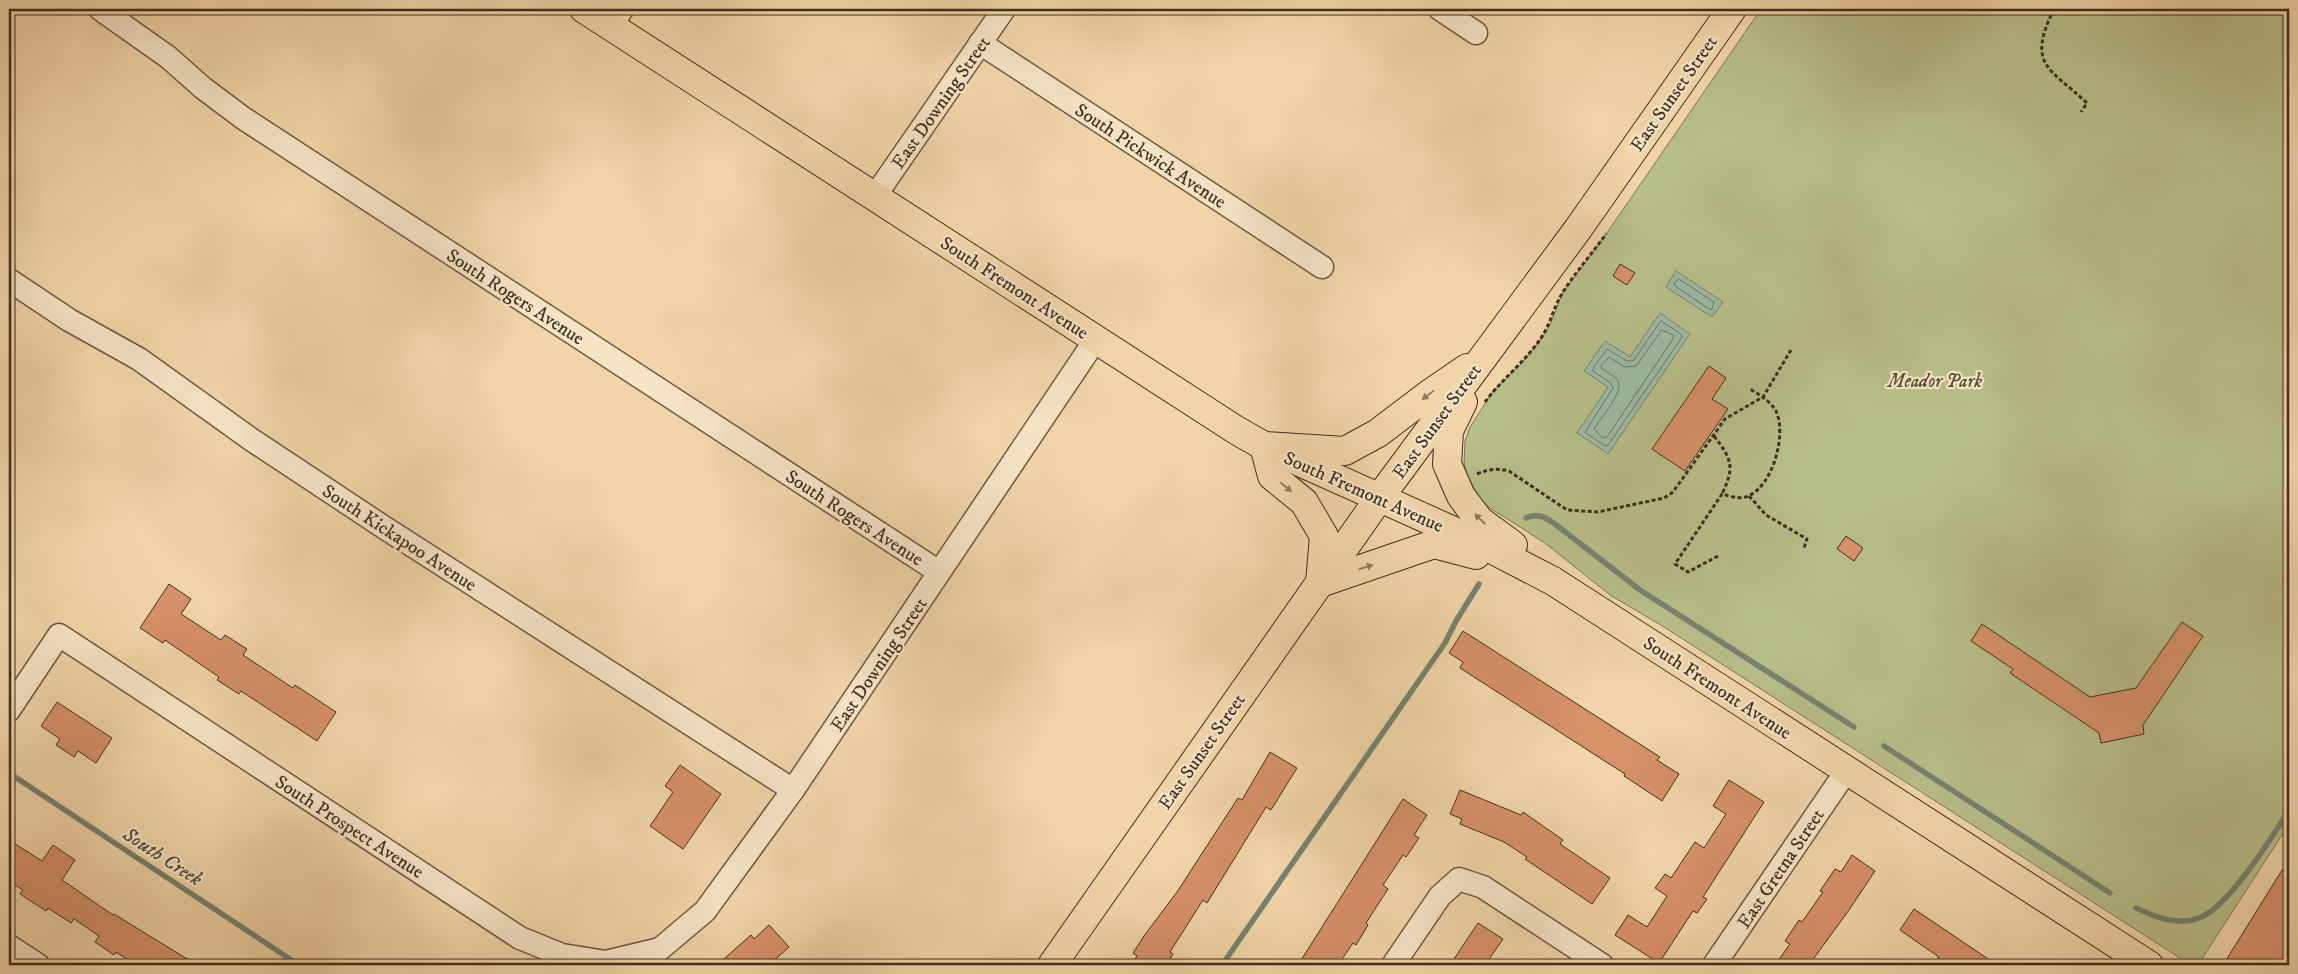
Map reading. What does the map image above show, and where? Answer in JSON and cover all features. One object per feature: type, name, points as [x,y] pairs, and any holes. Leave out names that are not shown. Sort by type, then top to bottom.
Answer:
[{"type":"main road","name":"South Fremont Avenue","points":[[584,9],[617,18],[875,196],[1207,412],[1264,446],[1482,544],[1542,574],[2149,965]]},
{"type":"main road","name":"East Sunset Street","points":[[1052,965],[1380,498],[1578,229],[1732,9]]},
{"type":"main road","points":[[1483,358],[1432,392],[1378,434],[1345,451],[1264,446],[1272,476],[1304,502],[1324,536],[1320,583],[1434,544],[1477,555],[1530,574],[1542,574]]},
{"type":"main road","points":[[1483,358],[1450,431],[1447,464],[1461,496],[1479,520],[1527,556],[1542,574]]},
{"type":"main road","name":"East Sunset Street","points":[[1040,965],[1073,933]]},
{"type":"street","name":"South Rogers Avenue","points":[[100,9],[168,57],[203,88],[243,118],[939,572]]},
{"type":"street","name":"East Downing Street","points":[[875,196],[1004,9]]},
{"type":"street","points":[[1440,9],[1476,33]]},
{"type":"street","name":"South Pickwick Avenue","points":[[980,44],[1322,267]]},
{"type":"street","name":"South Kickapoo Avenue","points":[[9,280],[69,320],[139,360],[385,528],[793,790]]},
{"type":"street","name":"East Downing Street","points":[[660,950],[705,911],[793,790],[1096,340]]},
{"type":"street","name":"South Prospect Avenue","points":[[9,710],[59,635],[520,938],[562,955],[606,962],[660,950]]},
{"type":"street","name":"East Gretna Street","points":[[1714,965],[1847,770]]},
{"type":"street","points":[[1393,965],[1440,896],[1459,879],[1483,887],[1602,965]]},
{"type":"street","points":[[9,946],[38,965]]},
{"type":"path","points":[[2054,9],[2046,27],[2041,54],[2044,63],[2051,73],[2087,103],[2081,112]]},
{"type":"path","points":[[1482,407],[1493,391],[1541,340],[1550,325],[1562,294],[1606,234]]},
{"type":"path","points":[[1474,474],[1488,469],[1509,471],[1566,510],[1598,512],[1664,498],[1673,492],[1725,419],[1763,397],[1791,350]]},
{"type":"path","points":[[1722,494],[1738,498],[1748,496],[1761,487],[1778,451],[1781,436],[1780,422],[1776,411],[1763,397],[1750,389]]},
{"type":"path","points":[[1714,436],[1730,459],[1730,477],[1722,494],[1676,564],[1688,572],[1718,556]]},
{"type":"path","points":[[1748,496],[1766,515],[1807,539],[1804,548]]},
{"type":"green space","name":"Meador Park","points":[[1761,9],[2289,9],[2289,824],[2198,965],[2191,965],[1664,627],[1610,595],[1545,543],[1490,508],[1480,499],[1468,477],[1464,463],[1465,441],[1470,427],[1493,391],[1522,363],[1541,339],[1550,325],[1562,294],[1611,227]]},
{"type":"water","points":[[1676,271],[1723,302],[1712,317],[1666,287]]},
{"type":"water","points":[[1660,313],[1690,334],[1608,454],[1577,433],[1608,387],[1584,371],[1605,341],[1630,357]]},
{"type":"building","points":[[1620,264],[1635,273],[1627,285],[1613,276]]},
{"type":"building","points":[[1709,366],[1726,378],[1712,399],[1728,409],[1685,471],[1652,449]]},
{"type":"building","points":[[1846,536],[1863,548],[1854,561],[1837,549]]},
{"type":"building","points":[[169,584],[191,599],[181,614],[221,640],[225,635],[247,649],[243,655],[293,688],[295,685],[336,712],[317,741],[241,691],[239,694],[217,680],[219,677],[165,640],[163,643],[140,628]]},
{"type":"building","points":[[2182,622],[2203,636],[2143,725],[2144,734],[2101,743],[2099,733],[2010,673],[2013,669],[1971,641],[1982,624],[2090,697],[2136,688]]},
{"type":"building","points":[[1463,631],[1660,757],[1657,760],[1679,774],[1662,801],[1624,776],[1625,774],[1460,668],[1463,662],[1449,653]]},
{"type":"building","points":[[57,702],[112,738],[96,763],[78,751],[74,757],[56,745],[60,739],[41,726]]},
{"type":"building","points":[[1270,752],[1297,768],[1271,810],[1266,807],[1207,903],[1203,900],[1170,952],[1173,954],[1166,965],[1132,965],[1137,956],[1133,953],[1144,936],[1177,892],[1238,798],[1242,800]]},
{"type":"building","points":[[680,765],[721,794],[683,849],[650,826],[673,792],[665,786]]},
{"type":"building","points":[[1729,780],[1764,802],[1703,897],[1707,899],[1697,913],[1693,911],[1659,963],[1615,935],[1628,915],[1647,927],[1667,896],[1655,888],[1665,874],[1671,878],[1695,842],[1704,848],[1726,814],[1713,806]]},
{"type":"building","points":[[1460,790],[1521,815],[1523,812],[1563,840],[1560,844],[1610,878],[1592,904],[1525,859],[1527,857],[1504,842],[1460,824],[1462,819],[1450,814]]},
{"type":"building","points":[[1403,799],[1427,815],[1414,835],[1419,838],[1406,857],[1403,855],[1383,885],[1388,889],[1366,923],[1368,925],[1356,945],[1353,943],[1338,965],[1298,965]]},
{"type":"building","points":[[9,840],[42,861],[53,845],[75,860],[62,880],[113,915],[197,965],[136,965],[116,952],[114,955],[95,942],[99,936],[74,919],[71,923],[48,908],[46,911],[20,894],[23,890],[9,881]]},
{"type":"building","points":[[1852,855],[1875,871],[1849,910],[1809,965],[1775,965],[1790,944],[1785,941],[1799,920],[1802,922],[1823,892],[1820,891],[1835,869],[1841,872]]},
{"type":"building","points":[[2289,859],[2289,951],[2280,965],[2223,965]]},
{"type":"building","points":[[1914,909],[1997,965],[1933,965],[1939,957],[1900,930]]},
{"type":"building","points":[[1478,923],[1503,939],[1485,965],[1450,965]]},
{"type":"building","points":[[769,925],[789,947],[769,965],[717,965],[751,935],[754,939]]},
{"type":"waterway","points":[[1526,518],[1538,516],[1545,518],[1640,590],[1854,727]]},
{"type":"waterway","points":[[1222,965],[1445,643],[1479,584]]},
{"type":"waterway","points":[[1884,746],[2110,893]]},
{"type":"waterway","name":"South Creek","points":[[9,773],[299,965]]},
{"type":"waterway","points":[[2136,908],[2175,921],[2199,918],[2210,912],[2236,887],[2289,810]]}]
